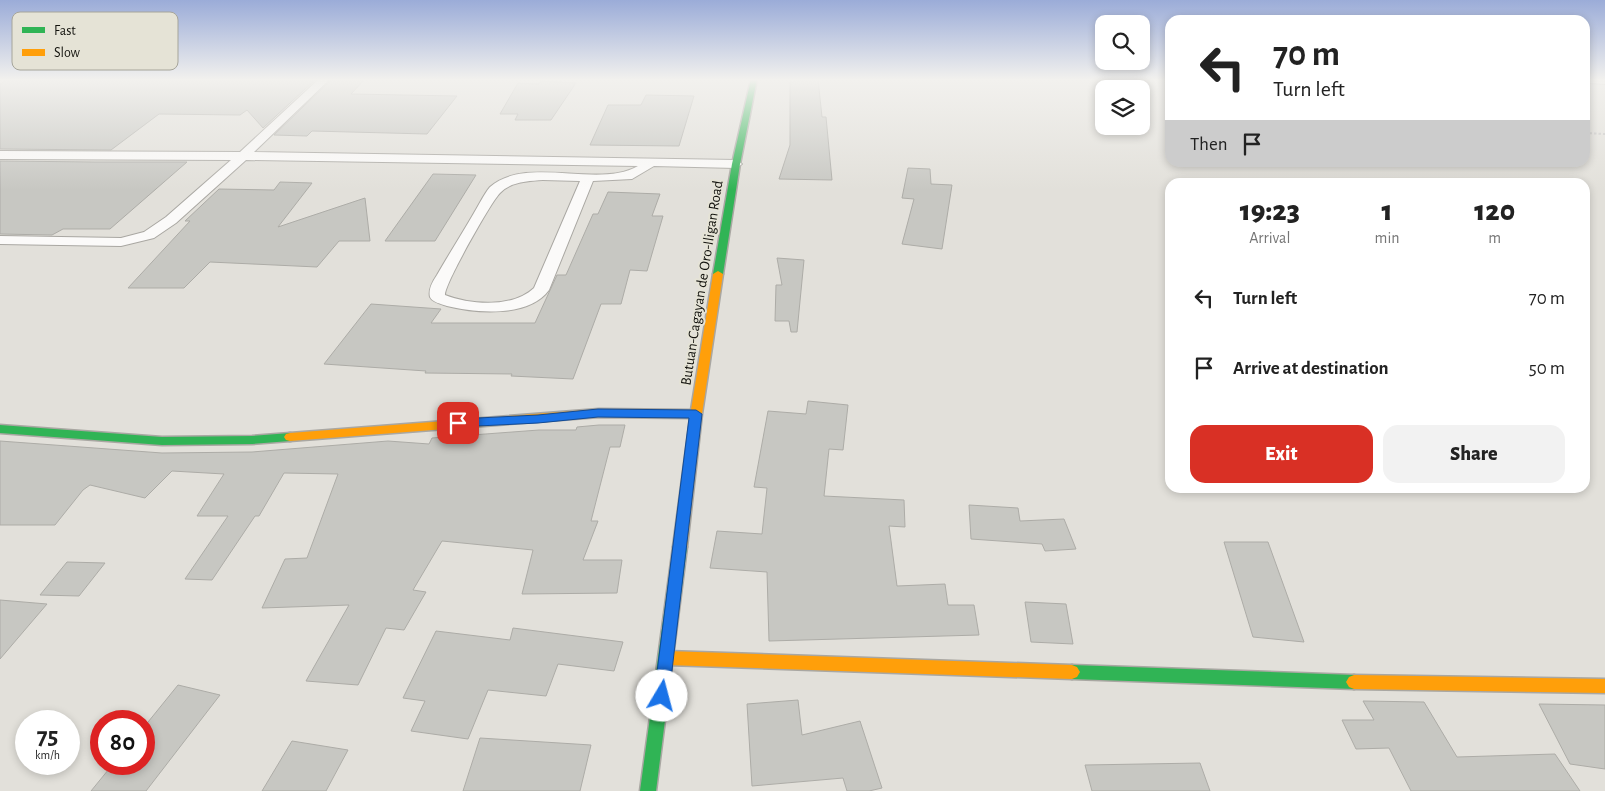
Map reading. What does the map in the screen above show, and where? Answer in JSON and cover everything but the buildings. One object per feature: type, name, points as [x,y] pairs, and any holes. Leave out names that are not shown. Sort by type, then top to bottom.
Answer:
[{"type":"main road","name":"Butuan-Cagayan de Oro-Iligan Road","points":[[648,791],[667,658],[696,414],[736,164],[746,116]]},
{"type":"main road","points":[[0,429],[162,441],[252,440],[598,413],[696,414]]},
{"type":"main road","points":[[667,658],[1357,682],[1605,686]]},
{"type":"lane","points":[[0,240],[121,242],[149,236],[171,220],[286,116]]},
{"type":"lane","points":[[0,154],[736,164]]},
{"type":"lane","points":[[543,176],[552,162]]},
{"type":"lane","points":[[588,178],[550,270],[540,290],[530,299],[500,306],[463,305],[438,298],[437,290],[444,275],[494,191],[502,184],[520,177],[588,178],[632,176],[650,164]]},
{"type":"path","points":[[1590,133],[1605,134]]},
{"type":"traffic: fast","points":[[718,274],[736,164],[746,116]]},
{"type":"traffic: fast","points":[[0,429],[162,441],[252,440],[290,437]]},
{"type":"traffic: fast","points":[[648,791],[680,547]]},
{"type":"traffic: fast","points":[[1072,672],[1354,682]]},
{"type":"traffic: slow","points":[[680,547],[696,414],[718,274]]},
{"type":"traffic: slow","points":[[290,437],[599,413],[696,414]]},
{"type":"traffic: slow","points":[[667,658],[1072,672]]},
{"type":"traffic: slow","points":[[1354,682],[1605,686]]},
{"type":"route","points":[[458,423],[538,419],[598,413],[696,414],[662,696]]}]
